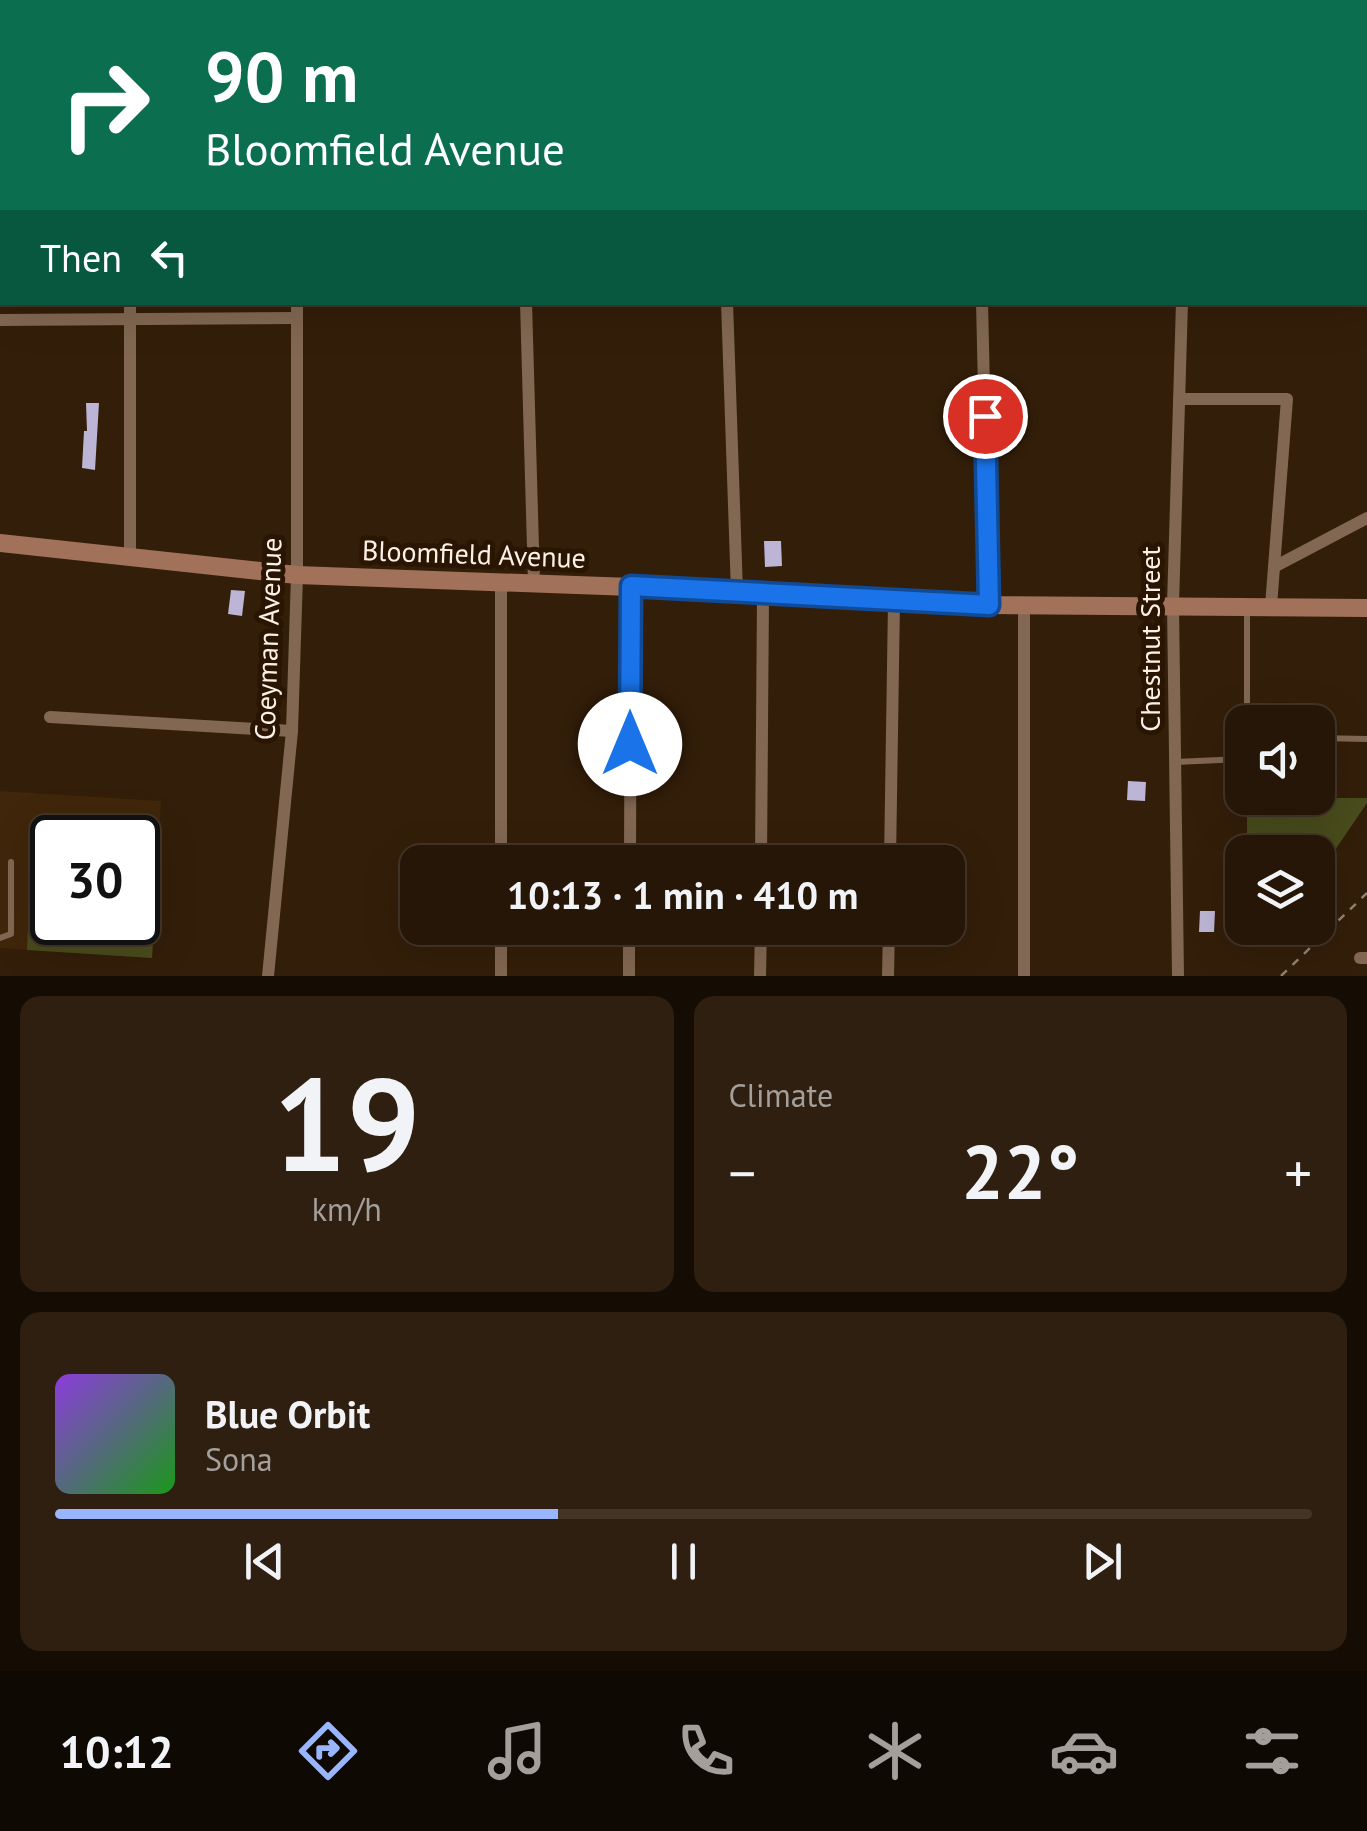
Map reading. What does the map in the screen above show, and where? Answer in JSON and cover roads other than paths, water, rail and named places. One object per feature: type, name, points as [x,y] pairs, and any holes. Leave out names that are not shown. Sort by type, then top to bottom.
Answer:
[{"type":"street","points":[[130,305],[130,557]]},
{"type":"street","name":"Coeyman Avenue","points":[[268,976],[292,730],[297,575],[296,305]]},
{"type":"street","points":[[526,305],[534,584]]},
{"type":"street","points":[[727,305],[738,592]]},
{"type":"street","points":[[982,305],[989,605]]},
{"type":"street","name":"Chestnut Street","points":[[1178,976],[1173,605],[1182,305]]},
{"type":"street","points":[[0,320],[296,318]]},
{"type":"street","points":[[1179,399],[1287,399],[1271,606]]},
{"type":"street","points":[[1274,567],[1367,518]]},
{"type":"street","name":"Bloomfield Avenue","points":[[0,542],[297,575],[631,586],[989,605],[1367,608]]},
{"type":"street","points":[[501,582],[501,845]]},
{"type":"street","points":[[630,845],[631,586]]},
{"type":"street","points":[[761,845],[763,594]]},
{"type":"street","points":[[890,845],[894,601]]},
{"type":"street","points":[[1024,605],[1024,976]]},
{"type":"street","points":[[50,718],[292,730]]},
{"type":"street","points":[[501,945],[501,976]]},
{"type":"street","points":[[629,945],[629,976]]},
{"type":"street","points":[[760,976],[761,945]]},
{"type":"street","points":[[888,976],[889,945]]},
{"type":"lane","points":[[1247,705],[1248,606]]},
{"type":"lane","points":[[1335,738],[1367,739]]},
{"type":"lane","points":[[1175,762],[1225,761]]},
{"type":"lane","points":[[0,938],[10,934],[11,862]]}]
